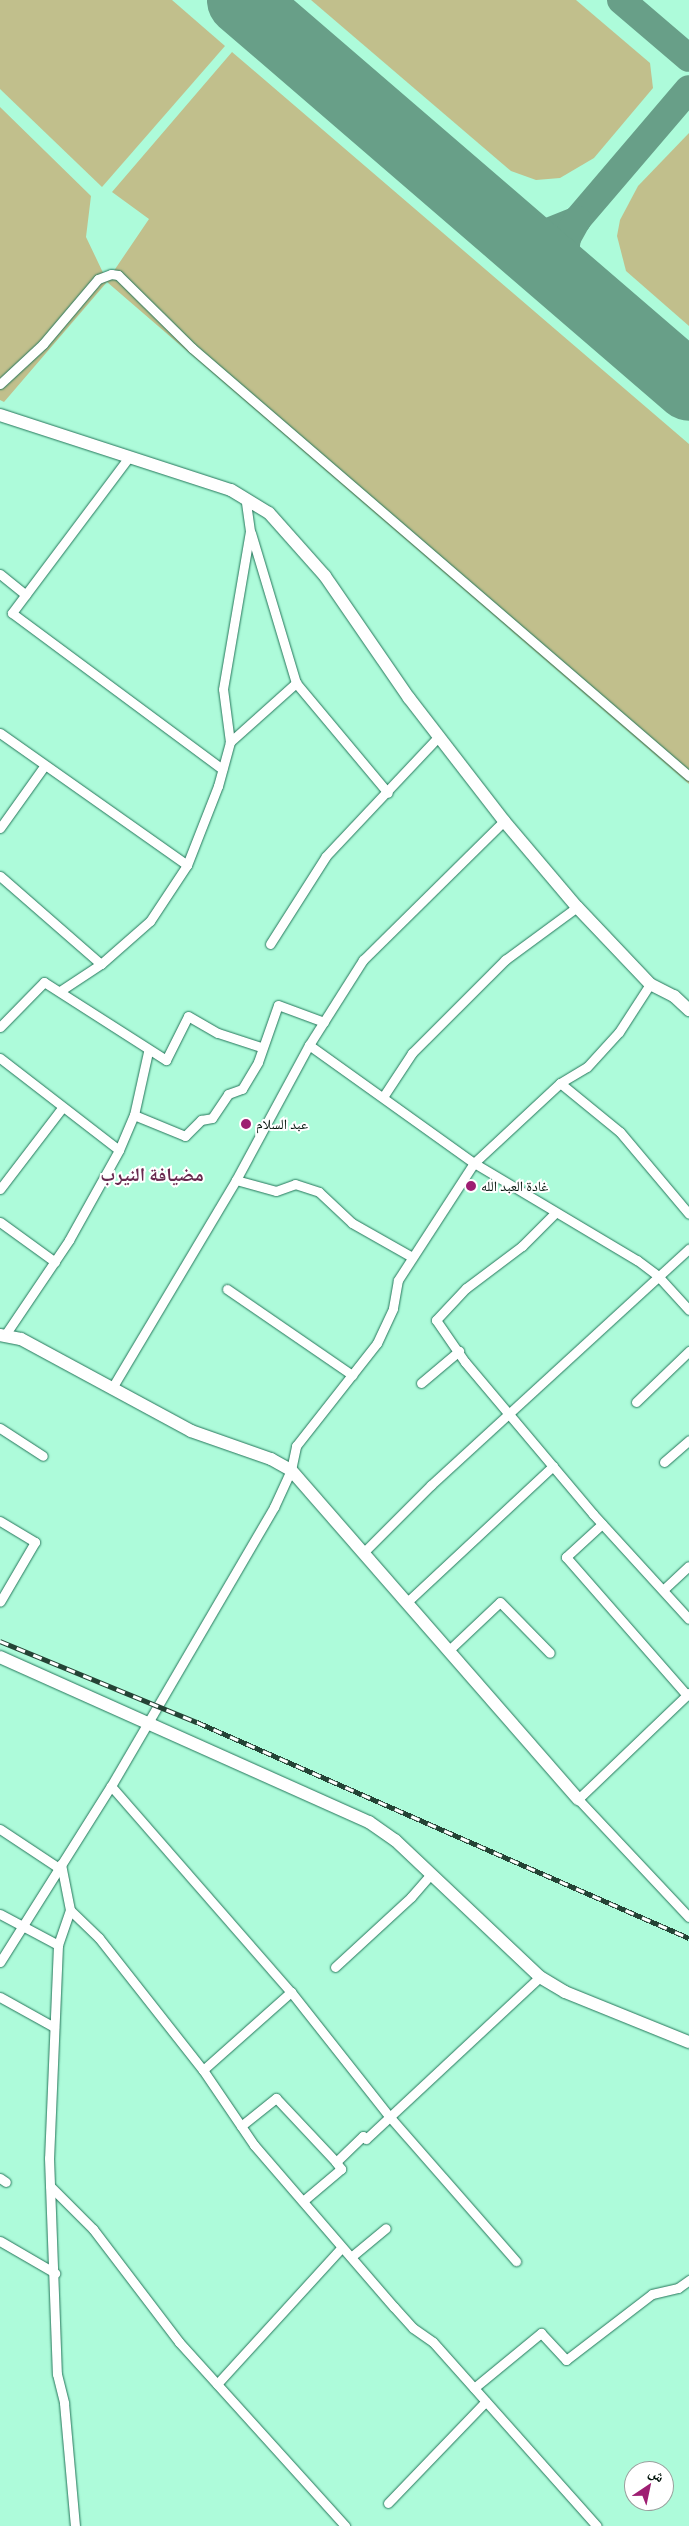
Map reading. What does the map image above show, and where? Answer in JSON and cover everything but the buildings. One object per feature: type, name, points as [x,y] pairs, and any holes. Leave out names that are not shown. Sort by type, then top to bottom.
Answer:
[{"type":"street","points":[[0,384],[43,344],[98,279],[111,274],[118,275],[192,348],[689,776]]},
{"type":"street","points":[[0,415],[245,497],[285,528],[325,576],[438,736],[504,821],[577,907],[650,984],[674,996],[689,1010]]},
{"type":"street","points":[[129,457],[12,613],[222,769]]},
{"type":"street","points":[[245,497],[250,530],[296,683],[388,792]]},
{"type":"street","points":[[60,991],[101,964],[150,921],[186,865],[222,769],[230,742],[223,689],[250,530]]},
{"type":"street","points":[[0,574],[26,595]]},
{"type":"street","points":[[230,742],[296,683]]},
{"type":"street","points":[[0,733],[186,865]]},
{"type":"street","points":[[270,944],[326,856],[388,792],[438,736]]},
{"type":"street","points":[[0,828],[44,765]]},
{"type":"street","points":[[112,1388],[236,1180],[309,1045],[363,960],[504,821]]},
{"type":"street","points":[[0,876],[101,964]]},
{"type":"street","points":[[383,1098],[412,1053],[505,960],[577,907]]},
{"type":"street","points":[[1,1022],[44,982],[148,1052],[166,1060],[188,1016],[218,1033],[261,1047]]},
{"type":"street","points":[[0,1962],[111,1786],[274,1507],[291,1470],[296,1446],[377,1343],[387,1322],[398,1280],[474,1164],[560,1083],[587,1067],[619,1032],[650,984]]},
{"type":"street","points":[[134,1115],[185,1136],[201,1120],[212,1118],[228,1094],[242,1089],[258,1062],[261,1047],[278,1005],[324,1022]]},
{"type":"street","points":[[309,1045],[474,1164],[636,1260],[658,1276],[689,1310]]},
{"type":"street","points":[[148,1052],[134,1115],[120,1150],[55,1262],[2,1335],[22,1339],[191,1431],[271,1459],[291,1470],[578,1799],[687,1912]]},
{"type":"street","points":[[0,1058],[62,1108],[120,1150]]},
{"type":"street","points":[[560,1083],[620,1132],[689,1214]]},
{"type":"street","points":[[0,1189],[62,1108]]},
{"type":"street","points":[[236,1180],[276,1191],[295,1184],[319,1192],[352,1223],[412,1258]]},
{"type":"street","points":[[555,1213],[522,1246],[466,1288],[436,1320],[459,1350],[465,1362],[508,1414],[602,1524],[689,1619]]},
{"type":"street","points":[[0,1222],[55,1262]]},
{"type":"street","points":[[363,1553],[508,1414],[689,1249]]},
{"type":"street","points":[[227,1289],[352,1375]]},
{"type":"street","points":[[421,1383],[459,1350]]},
{"type":"street","points":[[636,1402],[689,1351]]},
{"type":"street","points":[[0,1428],[43,1456]]},
{"type":"street","points":[[664,1462],[689,1440]]},
{"type":"street","points":[[406,1603],[553,1466]]},
{"type":"street","points":[[0,1521],[35,1542],[0,1602]]},
{"type":"street","points":[[578,1799],[688,1694],[566,1557],[602,1524]]},
{"type":"street","points":[[663,1590],[689,1566]]},
{"type":"street","points":[[448,1651],[500,1602],[550,1653]]},
{"type":"street","points":[[0,1657],[369,1822],[395,1840],[540,1977],[565,1992],[689,2042]]},
{"type":"street","points":[[111,1786],[290,1992],[389,2116],[516,2261]]},
{"type":"street","points":[[0,1829],[60,1866],[70,1910],[58,1945],[50,2186],[55,2273],[57,2374],[64,2402],[75,2526]]},
{"type":"street","points":[[335,1967],[411,1897],[431,1874]]},
{"type":"street","points":[[70,1910],[99,1938],[203,2070],[241,2126],[341,2248],[351,2256],[413,2328],[433,2342],[596,2526]]},
{"type":"street","points":[[0,1914],[58,1945]]},
{"type":"street","points":[[336,2162],[363,2136],[366,2139],[540,1977]]},
{"type":"street","points":[[203,2070],[290,1992]]},
{"type":"street","points":[[0,1997],[54,2027]]},
{"type":"street","points":[[241,2126],[276,2098],[336,2162],[341,2169],[303,2201]]},
{"type":"street","points":[[50,2186],[93,2229],[162,2322],[345,2526]]},
{"type":"street","points":[[351,2256],[386,2228]]},
{"type":"street","points":[[0,2241],[55,2273]]},
{"type":"street","points":[[217,2384],[341,2248]]},
{"type":"street","points":[[474,2388],[541,2333],[566,2360],[652,2294],[678,2288],[689,2280]]},
{"type":"street","points":[[388,2503],[486,2402]]},
{"type":"shaded area","points":[[0,0],[172,0],[225,46],[102,187],[0,89]]},
{"type":"shaded area","points":[[311,0],[576,0],[650,63],[653,88],[594,158],[560,178],[536,180],[511,171]]},
{"type":"shaded area","points":[[232,52],[689,444],[689,784],[107,282],[4,402],[0,400],[0,107],[91,196],[86,237],[107,281],[149,219],[112,192]]},
{"type":"shaded area","points":[[689,133],[689,326],[626,271],[617,236],[620,220],[638,186]]},
{"type":"taxiway","points":[[621,0],[689,58]]},
{"type":"taxiway","points":[[507,229],[543,234],[577,220],[689,89]]},
{"type":"taxiway","points":[[572,285],[565,251],[567,238],[577,220]]},
{"type":"runway","points":[[241,0],[689,386]]},
{"type":"railway","points":[[0,1641],[197,1722],[689,1938]]},
{"type":"place","name":"عبد السلام","points":[[246,1124]]},
{"type":"place","name":"غادة العبد الله","points":[[471,1186]]},
{"type":"district","name":"مضيافة النيرب","points":[[152,1175]]}]
